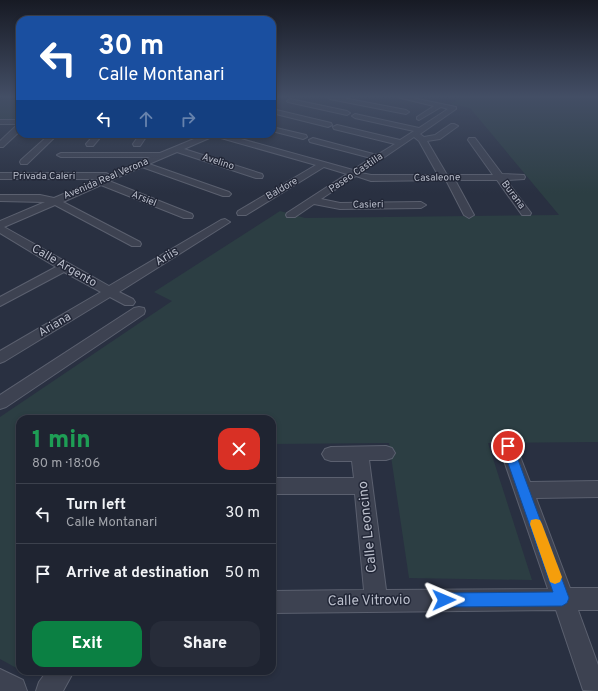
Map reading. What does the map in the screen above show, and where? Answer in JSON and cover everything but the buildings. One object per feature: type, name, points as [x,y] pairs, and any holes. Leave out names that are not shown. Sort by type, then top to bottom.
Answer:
[{"type":"street","points":[[346,129],[402,143]]},
{"type":"street","points":[[406,129],[417,132],[469,215]]},
{"type":"street","name":"Paseo Castilla","points":[[291,215],[421,129]]},
{"type":"street","points":[[422,140],[437,138],[449,129]]},
{"type":"street","points":[[276,130],[303,137]]},
{"type":"street","points":[[0,145],[16,131]]},
{"type":"street","points":[[24,162],[50,138]]},
{"type":"street","points":[[90,144],[95,138]]},
{"type":"street","points":[[137,144],[141,138]]},
{"type":"street","name":"Avenida Real Verona","points":[[0,225],[100,181],[164,155],[195,138]]},
{"type":"street","name":"Casaleone","points":[[228,138],[371,178],[521,177]]},
{"type":"street","points":[[314,140],[379,158]]},
{"type":"street","name":"Burana","points":[[472,140],[526,213]]},
{"type":"street","name":"Avelino","points":[[177,149],[259,176]]},
{"type":"street","points":[[61,155],[164,155]]},
{"type":"street","points":[[141,164],[226,194]]},
{"type":"street","name":"Baldore","points":[[242,213],[322,165]]},
{"type":"street","name":"Privada Caleri","points":[[0,176],[112,176]]},
{"type":"street","name":"Arsiel","points":[[100,181],[188,216]]},
{"type":"street","points":[[0,198],[40,198],[54,201],[136,244]]},
{"type":"street","name":"Casieri","points":[[314,200],[340,206],[422,205]]},
{"type":"street","name":"Ariis","points":[[110,292],[225,222]]},
{"type":"street","name":"Calle Argento","points":[[0,229],[64,268],[134,306],[0,403]]},
{"type":"street","points":[[0,302],[64,268]]},
{"type":"street","name":"Ariana","points":[[0,358],[110,292]]},
{"type":"street","points":[[508,446],[592,681]]},
{"type":"street","points":[[332,454],[386,454]]},
{"type":"street","name":"Calle Leoncino","points":[[360,454],[376,601]]},
{"type":"street","points":[[276,486],[364,486]]},
{"type":"street","points":[[524,490],[598,490]]},
{"type":"street","name":"Calle Vitrovio","points":[[276,602],[598,598]]},
{"type":"street","points":[[48,691],[59,675]]},
{"type":"street","points":[[0,684],[12,691]]},
{"type":"shaded area","points":[[488,129],[598,129],[598,442],[488,443],[532,580],[409,578],[389,443],[276,444],[276,415],[16,415],[16,668],[0,659],[0,417],[172,301],[154,292],[280,211],[305,218],[559,215]]},
{"type":"slow traffic","points":[[536,524],[555,577]]},
{"type":"route","points":[[444,600],[562,598],[508,446]]}]
